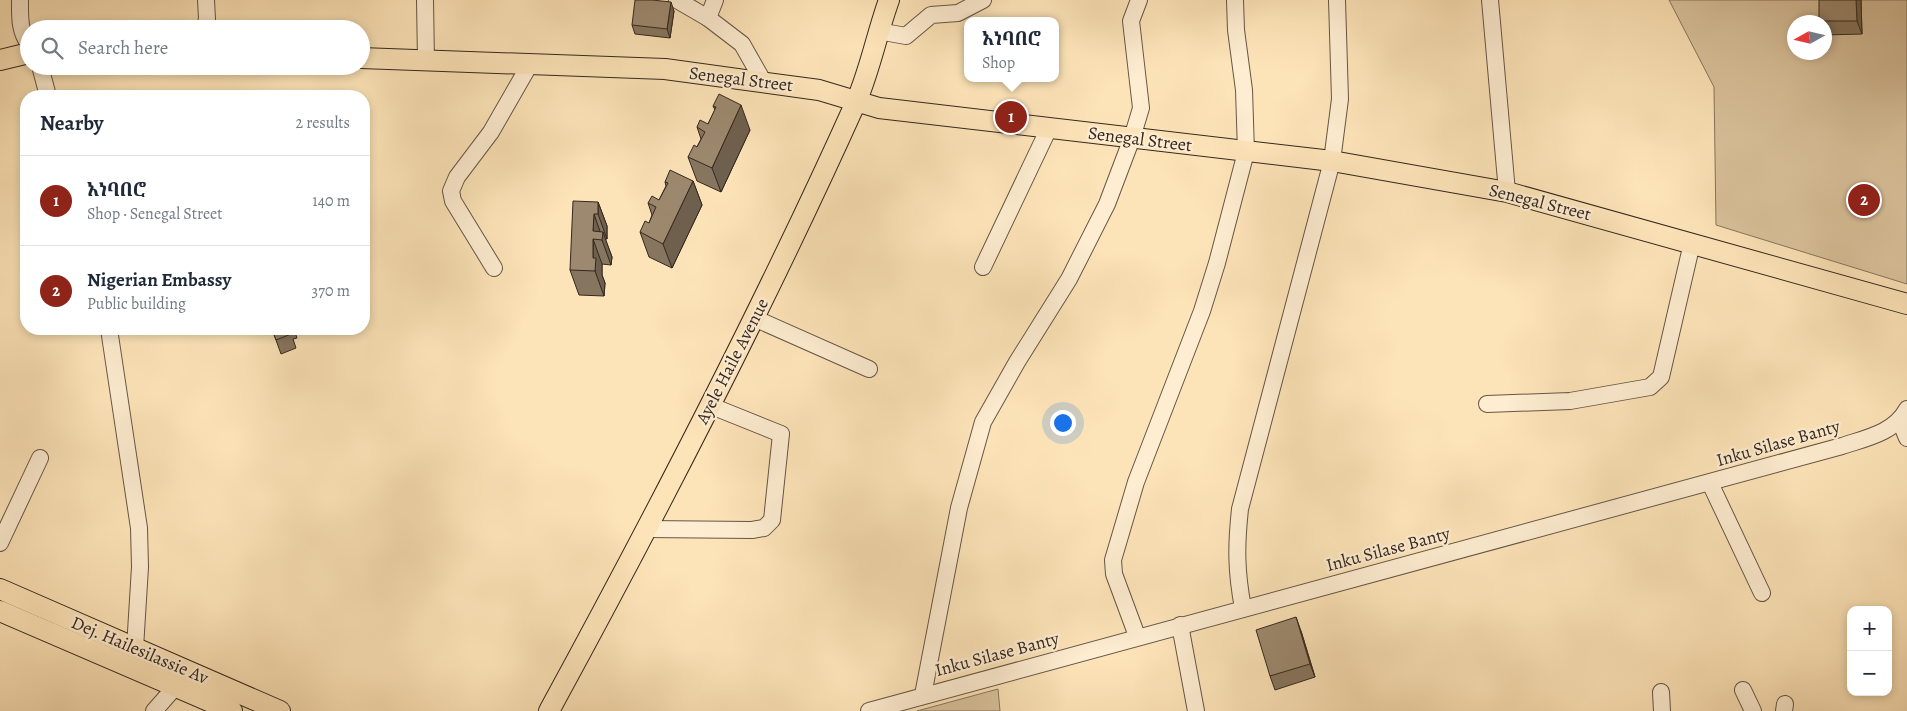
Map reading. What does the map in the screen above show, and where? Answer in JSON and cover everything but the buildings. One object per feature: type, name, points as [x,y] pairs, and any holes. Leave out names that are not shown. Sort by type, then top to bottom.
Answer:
[{"type":"main road","name":"Ayele Haile Avenue","points":[[549,711],[646,529],[799,228],[856,100],[888,0]]},
{"type":"main road","points":[[0,60],[20,55]]},
{"type":"main road","name":"Senegal Street","points":[[370,58],[656,68],[819,90],[880,108],[1332,162],[1507,192],[1907,304]]},
{"type":"main road","name":"Dej. Hailesilassie Av","points":[[0,589],[280,711]]},
{"type":"main road","name":"Dej. Hailesilassie Av","points":[[0,611],[232,711]]},
{"type":"street","points":[[20,0],[20,20]]},
{"type":"street","points":[[206,0],[207,20]]},
{"type":"street","points":[[424,0],[426,60]]},
{"type":"street","points":[[676,0],[708,18],[742,44],[763,81]]},
{"type":"street","points":[[708,18],[715,0]]},
{"type":"street","points":[[878,32],[906,36],[931,15],[958,14],[983,0]]},
{"type":"street","points":[[923,695],[960,508],[983,422],[1017,362],[1069,279],[1107,204],[1132,138],[1141,108],[1131,21],[1139,0]]},
{"type":"street","points":[[1137,636],[1114,574],[1113,560],[1136,482],[1207,295],[1246,152],[1244,90],[1236,30],[1235,0]]},
{"type":"street","points":[[1243,608],[1237,576],[1236,548],[1240,509],[1301,285],[1332,162],[1340,99],[1337,0]]},
{"type":"street","points":[[1490,0],[1507,192]]},
{"type":"street","points":[[494,268],[453,201],[452,191],[457,178],[491,132],[530,64]]},
{"type":"street","points":[[42,75],[46,90]]},
{"type":"street","points":[[983,267],[1049,128]]},
{"type":"street","points":[[1487,404],[1570,401],[1650,387],[1661,377],[1692,243]]},
{"type":"street","points":[[754,318],[869,369]]},
{"type":"street","points":[[110,335],[139,528],[139,576],[135,648]]},
{"type":"street","points":[[646,529],[752,530],[764,528],[772,520],[781,434],[709,405]]},
{"type":"street","points":[[1904,415],[1907,438]]},
{"type":"street","name":"Inku Silase Banty","points":[[869,711],[1137,636],[1842,446],[1889,429],[1904,415]]},
{"type":"street","points":[[0,543],[40,458]]},
{"type":"street","points":[[1710,483],[1762,593]]},
{"type":"street","points":[[1180,625],[1196,711]]},
{"type":"street","points":[[154,711],[176,686]]},
{"type":"street","points":[[1743,690],[1753,711]]},
{"type":"street","points":[[1660,692],[1662,711]]},
{"type":"shaded area","points":[[1669,0],[1907,0],[1907,284],[1716,225],[1714,87]]},
{"type":"shaded area","points":[[998,689],[1000,711],[917,711]]},
{"type":"place","name":"አነባበሮ","points":[[1011,117]]},
{"type":"place","name":"Nigerian Embassy","points":[[1864,200]]}]
